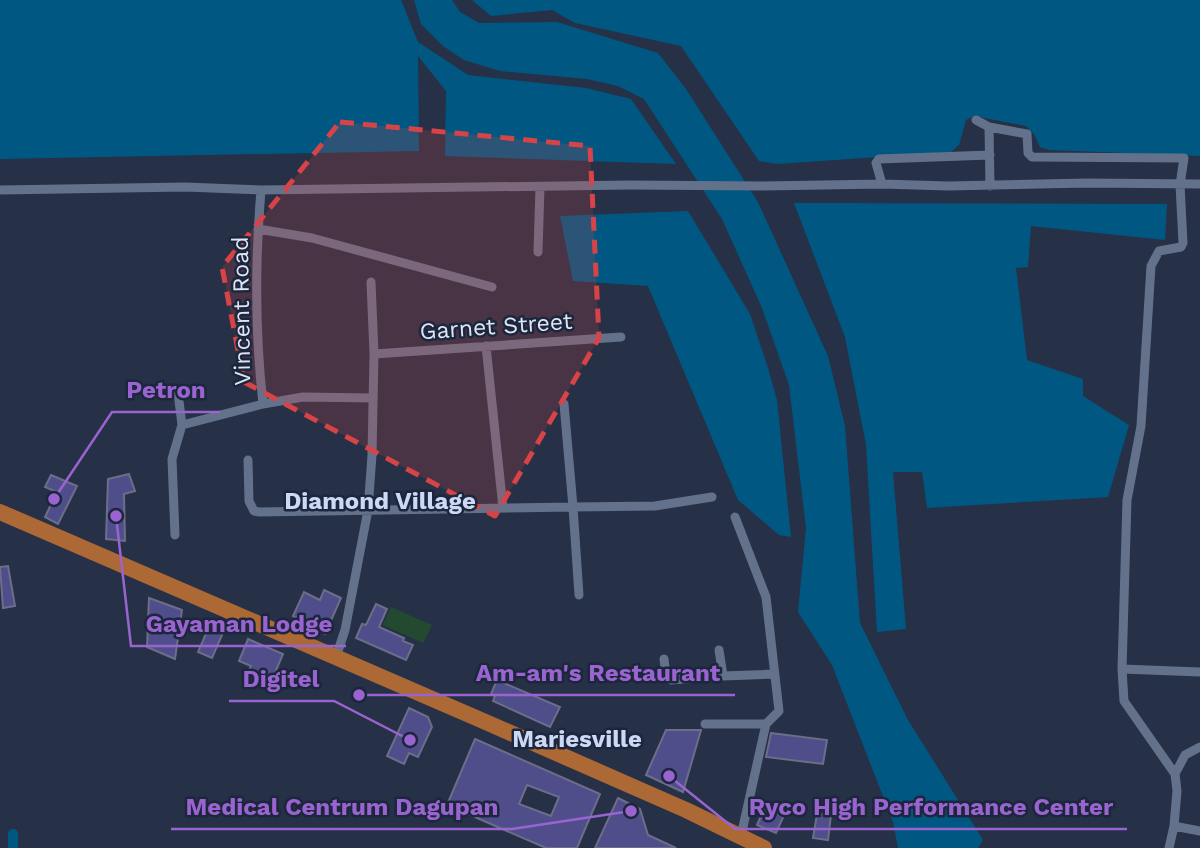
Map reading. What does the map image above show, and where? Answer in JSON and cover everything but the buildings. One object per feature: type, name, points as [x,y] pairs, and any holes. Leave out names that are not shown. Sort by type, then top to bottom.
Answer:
[{"type":"highway","points":[[0,512],[686,810],[764,848]]},
{"type":"street","points":[[976,120],[989,127],[1027,134],[1028,153],[1032,157],[1184,158],[1180,188],[1184,230],[1182,245],[1162,249],[1151,266],[1141,426],[1127,500],[1122,669],[1125,701],[1175,774],[1177,791],[1169,848]]},
{"type":"street","points":[[989,127],[990,186]]},
{"type":"street","points":[[882,184],[876,163],[879,159],[990,155]]},
{"type":"street","points":[[0,190],[682,185],[764,187],[882,184],[990,186],[1087,183],[1180,188],[1200,184]]},
{"type":"street","points":[[538,252],[540,187]]},
{"type":"street","name":"Vincent Road","points":[[261,190],[258,229],[258,363],[263,404]]},
{"type":"street","points":[[258,229],[312,238],[492,287]]},
{"type":"street","points":[[336,657],[345,630],[368,510],[374,354],[371,282]]},
{"type":"street","name":"Garnet Street","points":[[374,354],[621,337]]},
{"type":"street","points":[[486,346],[503,508]]},
{"type":"street","points":[[175,535],[172,459],[182,425],[178,393]]},
{"type":"street","points":[[182,425],[263,404],[324,395],[373,398]]},
{"type":"street","points":[[564,404],[579,595]]},
{"type":"street","points":[[248,460],[249,501],[254,511],[265,513],[654,506],[712,497]]},
{"type":"street","points":[[735,517],[766,597],[779,711],[765,724],[741,836]]},
{"type":"street","points":[[719,650],[723,676]]},
{"type":"street","points":[[664,659],[666,676],[671,680],[774,674]]},
{"type":"street","points":[[1122,669],[1200,672]]},
{"type":"street","points":[[705,724],[765,724]]},
{"type":"street","points":[[1175,774],[1185,755],[1200,747]]},
{"type":"street","points":[[1174,826],[1200,831]]},
{"type":"highlighted area","points":[[340,122],[590,146],[599,338],[495,516],[244,382],[222,267]]},
{"type":"green space","points":[[391,607],[432,625],[423,643],[383,625]]},
{"type":"water","points":[[0,0],[401,0],[418,42],[468,75],[586,88],[631,99],[676,164],[445,156],[446,91],[418,56],[419,151],[0,159]]},
{"type":"water","points":[[414,0],[452,0],[460,12],[479,23],[557,22],[658,53],[686,89],[758,202],[828,356],[845,426],[860,623],[908,720],[983,840],[978,848],[898,848],[893,822],[832,665],[798,612],[806,528],[789,385],[762,308],[722,219],[644,99],[618,86],[587,79],[500,71],[464,60],[443,46],[421,24]]},
{"type":"water","points":[[472,0],[1200,0],[1200,156],[1049,150],[1040,147],[1034,134],[1026,126],[974,116],[966,120],[959,145],[951,152],[777,164],[759,161],[681,46],[575,23],[552,10],[491,16]]},
{"type":"water","points":[[794,203],[1167,204],[1165,240],[1031,226],[1028,267],[1016,268],[1027,360],[1083,379],[1083,396],[1129,425],[1108,497],[927,508],[922,472],[893,472],[906,629],[877,632],[866,445],[845,337]]},
{"type":"water","points":[[688,211],[750,314],[768,368],[777,400],[791,537],[779,535],[738,500],[648,286],[573,281],[560,216]]},
{"type":"waterway","points":[[13,834],[13,848]]},
{"type":"place","name":"Petron","points":[[54,499]]},
{"type":"place","name":"Gayaman Lodge","points":[[116,516]]},
{"type":"place","name":"Am-am's Restaurant","points":[[359,695]]},
{"type":"place","name":"Digitel","points":[[410,740]]},
{"type":"place","name":"Ryco High Performance Center","points":[[669,776]]},
{"type":"place","name":"Medical Centrum Dagupan","points":[[631,811]]},
{"type":"district","name":"Diamond Village","points":[[380,501]]},
{"type":"district","name":"Mariesville","points":[[577,739]]}]
